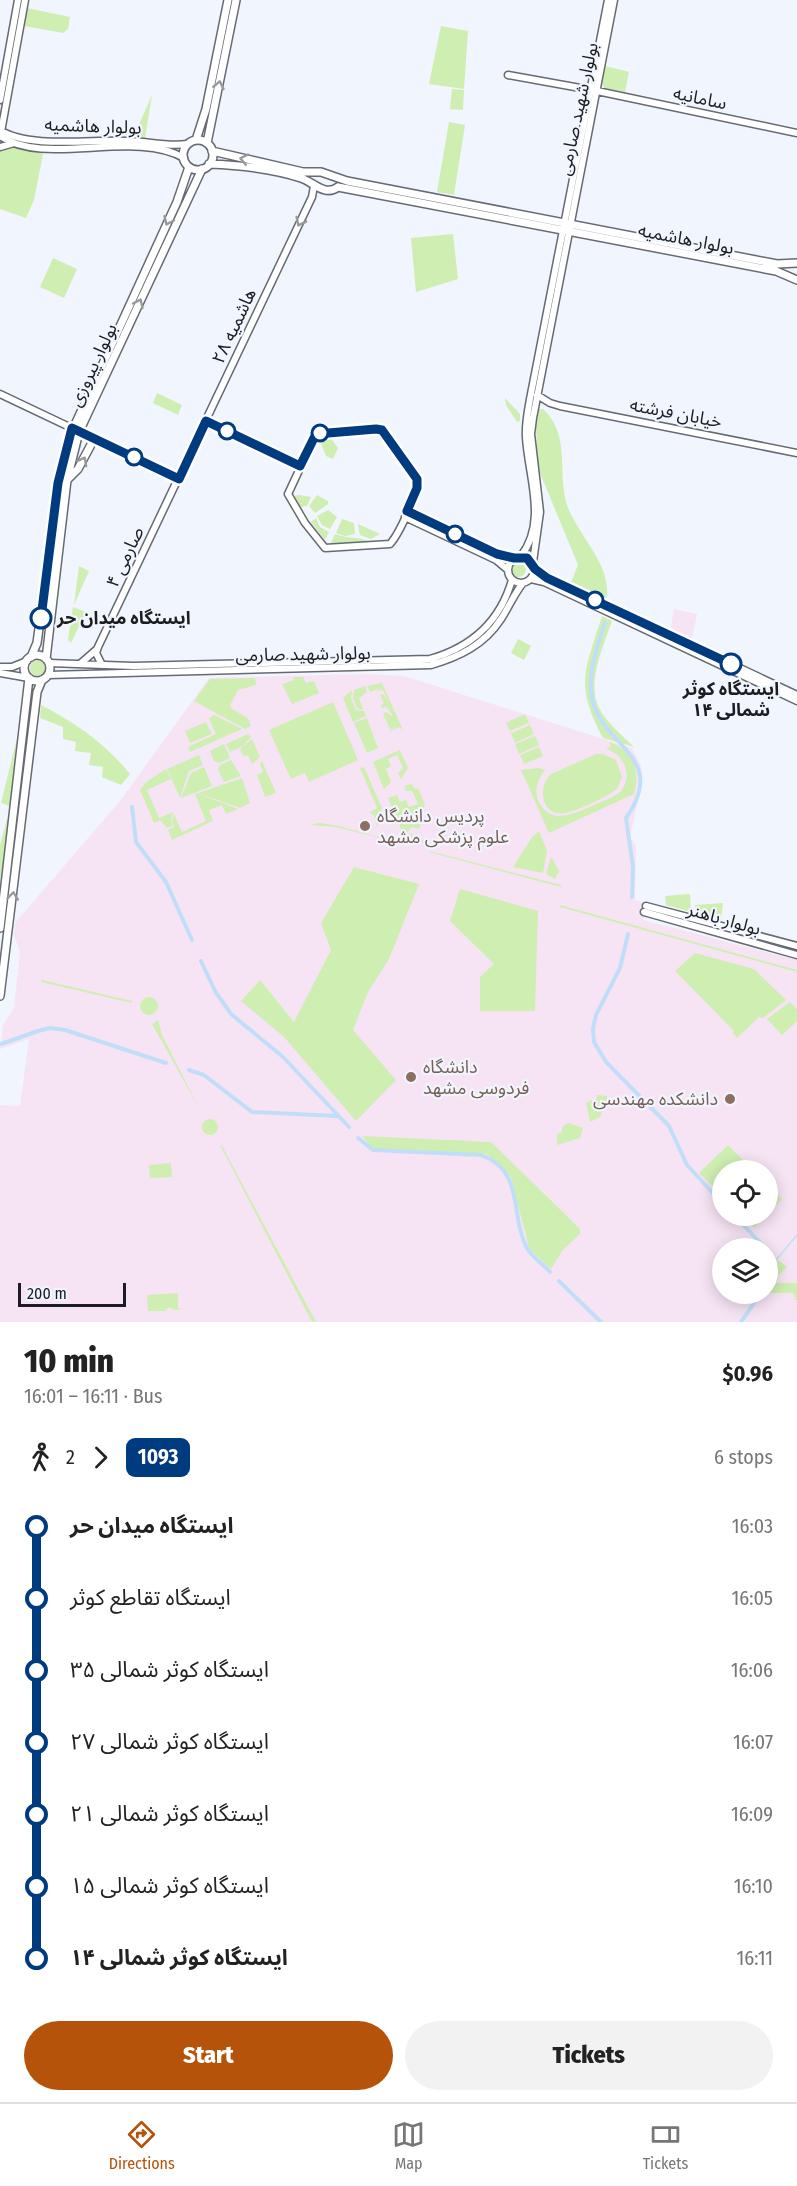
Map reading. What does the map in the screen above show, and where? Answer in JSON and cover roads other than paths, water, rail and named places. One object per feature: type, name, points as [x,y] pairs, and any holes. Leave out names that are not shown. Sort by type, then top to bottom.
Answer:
[{"type":"main road","points":[[196,140],[206,109],[228,0]]},
{"type":"main road","points":[[207,143],[236,0]]},
{"type":"main road","points":[[313,185],[301,178],[277,173],[189,166],[184,158],[187,144],[196,140],[207,143],[212,151],[317,173]]},
{"type":"main road","points":[[206,167],[212,151]]},
{"type":"main road","name":"بولوار پیروزی","points":[[29,659],[37,643],[58,483],[75,430],[177,202],[189,166]]},
{"type":"main road","name":"بولوار پیروزی","points":[[48,661],[67,480],[75,430],[206,167]]},
{"type":"main road","points":[[313,185],[312,178],[317,173]]},
{"type":"main road","name":"بولوار هاشمیه","points":[[317,173],[445,204]]},
{"type":"main road","points":[[337,177],[338,187]]},
{"type":"main road","name":"بولوار هاشمیه","points":[[313,185],[333,190],[338,187],[445,204],[700,253],[776,271],[797,280]]},
{"type":"main road","name":"بولوار هاشمیه","points":[[700,253],[777,264],[797,263]]},
{"type":"main road","points":[[67,480],[78,469],[94,439]]},
{"type":"main road","points":[[0,928],[29,678],[25,668],[29,659],[39,656],[48,661],[45,678],[37,692],[0,996]]},
{"type":"main road","points":[[29,678],[45,678]]},
{"type":"street","points":[[0,100],[18,0]]},
{"type":"street","points":[[0,132],[25,0]]},
{"type":"street","name":"بولوار شهید صارمی","points":[[594,90],[608,0]]},
{"type":"street","name":"بولوار شهید صارمی","points":[[517,557],[529,545],[534,521],[533,484],[525,434],[565,227],[614,0]]},
{"type":"street","name":"سامانیه","points":[[508,75],[594,90],[797,134]]},
{"type":"street","name":"بولوار هاشمیه","points":[[0,132],[17,137],[172,151],[184,158]]},
{"type":"street","name":"بولوار هاشمیه","points":[[0,132],[14,143],[54,148],[94,143],[187,144]]},
{"type":"street","points":[[0,147],[14,143]]},
{"type":"street","name":"هاشمیه ۲۸","points":[[179,479],[312,197],[313,185]]},
{"type":"street","name":"بولوار شهید صارمی","points":[[534,566],[540,512],[531,434],[546,329]]},
{"type":"street","points":[[0,394],[179,479]]},
{"type":"street","name":"خیابان فرشته","points":[[537,394],[550,403]]},
{"type":"street","name":"خیابان فرشته","points":[[535,405],[550,403],[797,453]]},
{"type":"street","points":[[382,430],[417,479],[417,488],[406,514],[390,544],[335,549],[323,547],[288,494],[314,436],[320,433],[382,430]]},
{"type":"street","name":"صارمی ۴","points":[[98,647],[179,479]]},
{"type":"street","points":[[406,514],[497,554],[517,557],[534,566],[547,578],[751,676],[797,701]]},
{"type":"street","points":[[406,514],[496,560],[508,570],[512,580],[523,583],[531,579],[544,582],[751,676]]},
{"type":"street","points":[[508,570],[517,557]]},
{"type":"street","points":[[531,579],[534,566]]},
{"type":"street","name":"بولوار شهید صارمی","points":[[45,678],[79,672],[376,665],[430,659],[466,645],[495,617],[512,580]]},
{"type":"street","name":"بولوار شهید صارمی","points":[[48,661],[102,665],[431,665],[469,650],[492,631],[523,583]]},
{"type":"street","points":[[80,664],[98,647]]},
{"type":"street","points":[[98,647],[96,653],[102,665]]},
{"type":"street","points":[[0,667],[12,667],[29,659]]},
{"type":"street","points":[[0,673],[29,678]]},
{"type":"street","points":[[767,684],[797,695]]},
{"type":"street","name":"بولوار باهنر","points":[[797,946],[647,909],[797,954]]},
{"type":"street","points":[[783,951],[785,943]]},
{"type":"waterway","points":[[605,622],[594,660],[591,689],[598,716],[637,766],[640,780],[637,797],[626,818],[633,867],[632,897]]},
{"type":"waterway","points":[[132,807],[136,842],[166,882],[192,940]]},
{"type":"waterway","points":[[628,934],[620,968],[596,1015],[593,1029],[594,1042],[606,1062],[669,1126],[687,1165],[712,1192]]},
{"type":"waterway","points":[[201,961],[215,991],[231,1014],[283,1057],[349,1127]]},
{"type":"waterway","points":[[1,1044],[50,1028],[65,1030],[166,1063]]},
{"type":"waterway","points":[[189,1070],[204,1075],[252,1112],[337,1116]]},
{"type":"waterway","points":[[358,1138],[373,1150],[481,1155],[495,1163],[505,1172],[511,1183],[527,1248],[550,1272]]},
{"type":"waterway","points":[[744,1226],[756,1238]]},
{"type":"waterway","points":[[778,1258],[797,1235]]},
{"type":"waterway","points":[[559,1281],[601,1322]]},
{"type":"waterway","points":[[741,1322],[753,1304]]},
{"type":"place","name":"ایستگاه میدان حر","points":[[41,618]]},
{"type":"place","name":"ایستگاه کوثر شمالی ۱۴","points":[[731,664]]},
{"type":"place","name":"پردیس دانشگاه علوم پزشکی مشهد","points":[[365,826]]},
{"type":"place","name":"دانشگاه فردوسی مشهد","points":[[411,1077]]},
{"type":"place","name":"دانشکده مهندسی","points":[[730,1099]]}]
